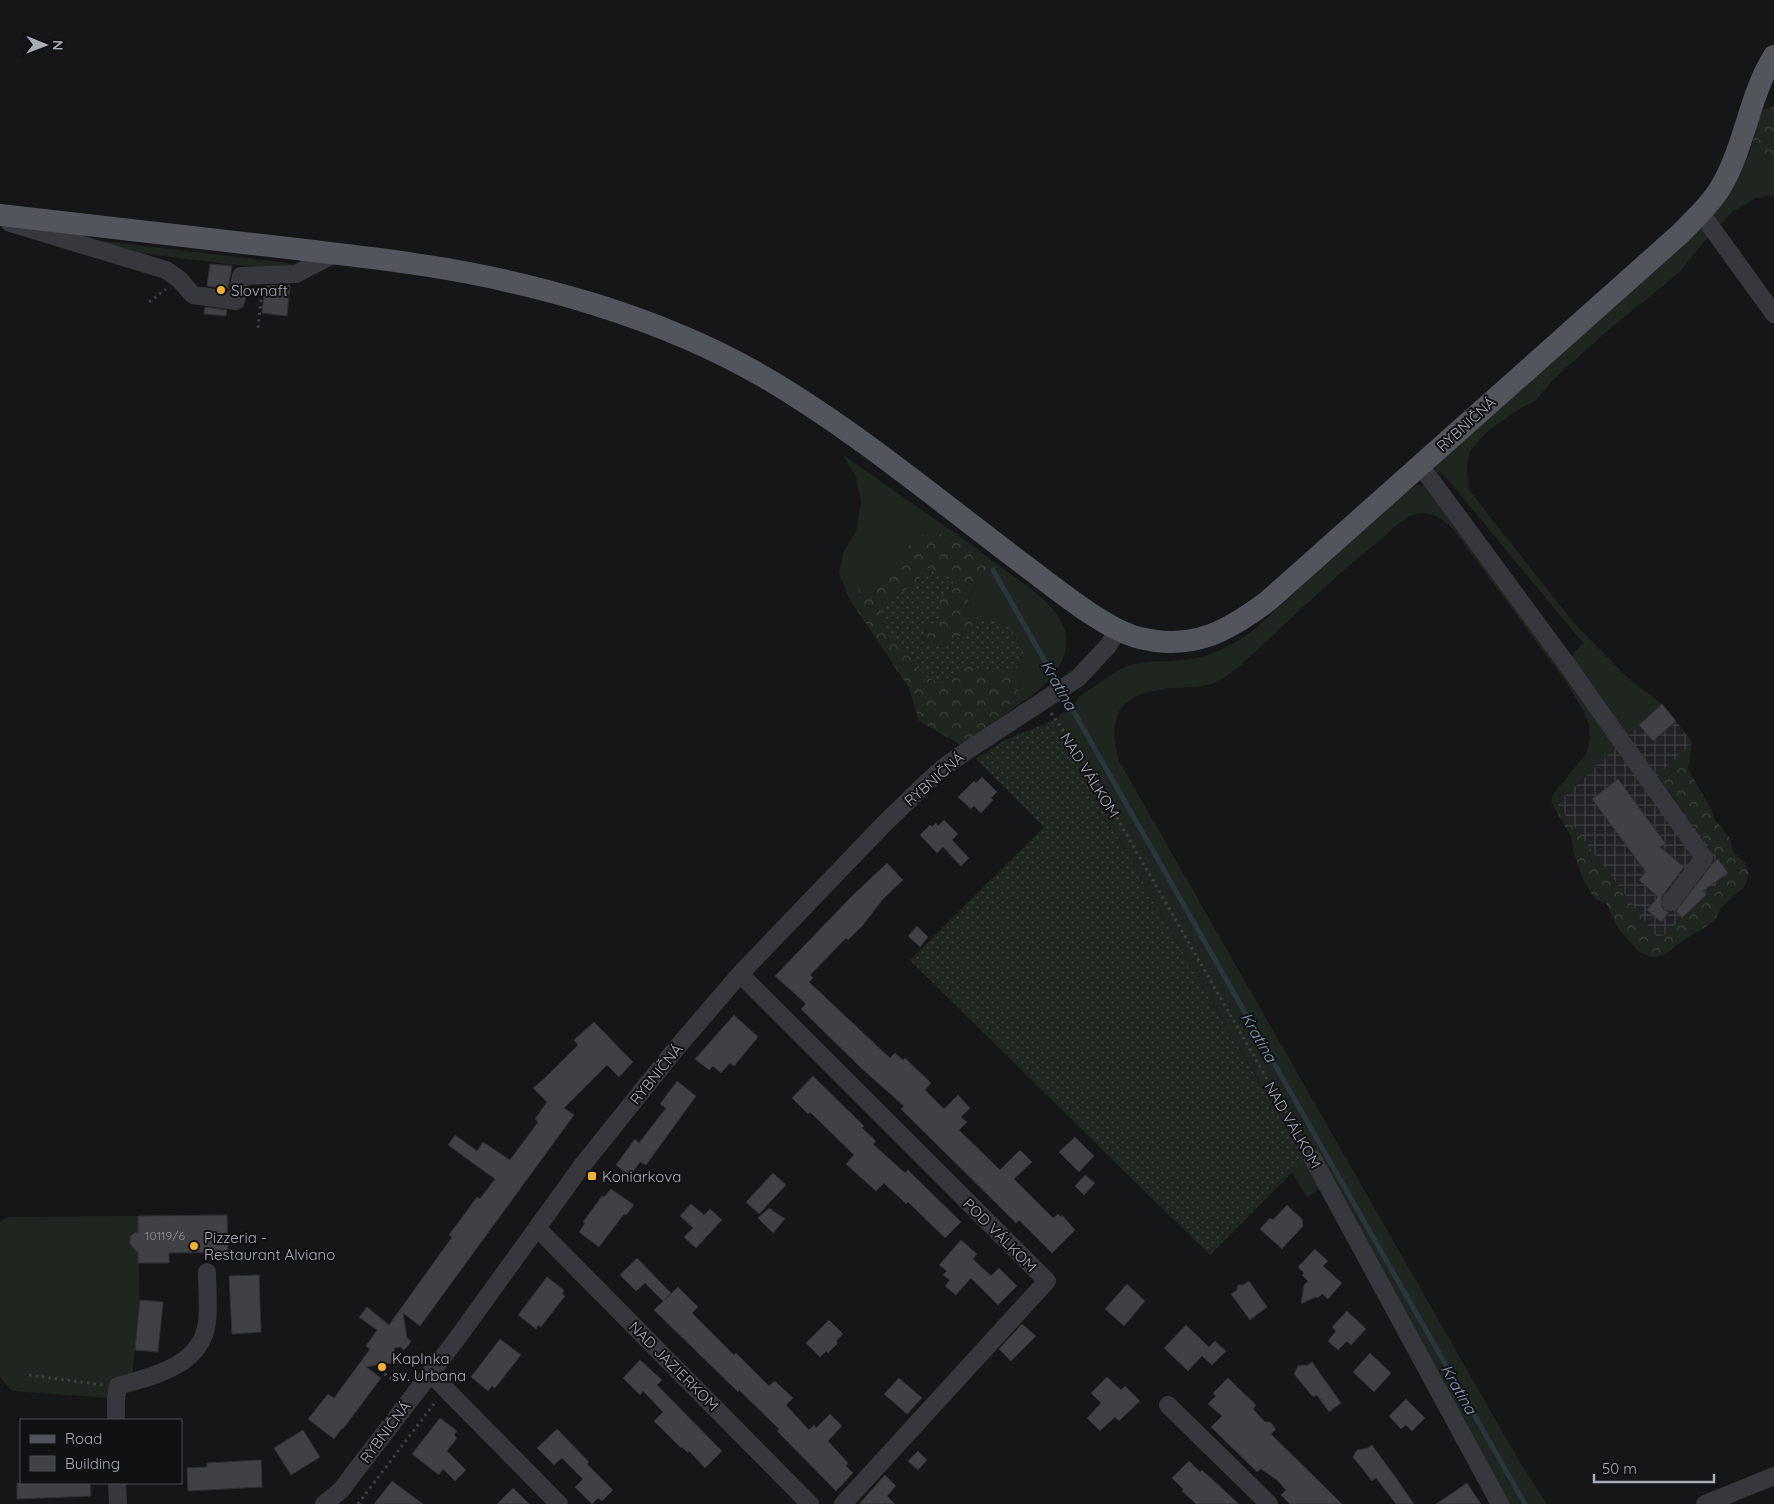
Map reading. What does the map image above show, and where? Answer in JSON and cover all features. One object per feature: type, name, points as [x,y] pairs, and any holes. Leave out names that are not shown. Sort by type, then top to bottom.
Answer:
[{"type":"main road","name":"RYBNIČNÁ","points":[[0,215],[126,228],[416,264],[542,290],[641,320],[714,351],[761,376],[821,412],[1059,590],[1118,630],[1142,639],[1177,642],[1201,638],[1227,629],[1268,601],[1681,233],[1714,197],[1727,175],[1755,95],[1774,56]]},
{"type":"street","points":[[1701,213],[1774,314]]},
{"type":"street","points":[[0,220],[166,270],[179,279],[193,295],[236,301],[241,276],[296,274],[334,254]]},
{"type":"street","points":[[1420,465],[1566,663],[1704,858],[1671,902]]},
{"type":"street","name":"RYBNIČNÁ","points":[[324,1504],[341,1490],[430,1373],[581,1167],[668,1059],[740,974],[884,824],[937,773],[968,750],[1078,678],[1108,646],[1118,630]]},
{"type":"street","name":"POD VÁLKOM","points":[[740,974],[1047,1281],[843,1504]]},
{"type":"street","name":"NAD VÁLKOM","points":[[1313,1159],[1500,1504]]},
{"type":"street","name":"NAD JAZIERKOM","points":[[537,1228],[810,1504]]},
{"type":"street","points":[[116,1419],[118,1387],[165,1372],[184,1361],[202,1343],[207,1323],[207,1272]]},
{"type":"street","points":[[430,1373],[559,1504]]},
{"type":"street","points":[[1168,1405],[1270,1504]]},
{"type":"street","points":[[1705,1504],[1774,1476]]},
{"type":"street","points":[[117,1484],[118,1504]]},
{"type":"path","points":[[258,328],[264,275]]},
{"type":"path","name":"NAD VÁLKOM","points":[[1045,700],[1082,757],[1313,1159]]},
{"type":"path","points":[[378,1370],[396,1382]]},
{"type":"path","points":[[29,1376],[118,1387]]},
{"type":"path","points":[[358,1504],[438,1399]]},
{"type":"shaded area","points":[[1662,704],[1692,742],[1657,777],[1729,873],[1659,940],[1557,804]]},
{"type":"green space","points":[[1774,106],[1774,177],[1763,148],[1753,142],[1755,129],[1762,110]]},
{"type":"green space","points":[[1753,142],[1763,148],[1774,177],[1774,195],[1756,198],[1733,211],[1708,237],[1679,273],[1607,331],[1552,381],[1535,401],[1521,408],[1489,430],[1470,451],[1467,466],[1469,490],[1574,623],[1628,678],[1662,704],[1627,736],[1569,659],[1583,643],[1444,475],[1435,471],[1438,464],[1450,452],[1714,214],[1737,180]]},
{"type":"green space","points":[[94,240],[288,263],[292,266],[287,271],[105,249]]},
{"type":"green space","points":[[843,455],[976,548],[951,540],[936,531],[906,550],[889,574],[870,587],[857,590],[850,600],[839,574],[843,553],[856,531],[861,502],[856,477]]},
{"type":"green space","points":[[1418,485],[1426,486],[1618,745],[1557,804],[1556,811],[1551,802],[1553,794],[1586,754],[1590,740],[1589,725],[1583,710],[1566,682],[1453,529],[1440,519],[1427,513],[1411,515],[1399,523],[1224,678],[1205,686],[1165,689],[1144,693],[1132,699],[1124,705],[1118,714],[1114,734],[1119,761],[1522,1466],[1547,1504],[1509,1504],[1331,1182],[1307,1197],[1292,1172],[1305,1158],[1206,993],[1052,721],[1078,701],[1078,698],[1124,667],[1143,662],[1193,659],[1213,653],[1240,639],[1256,628],[1408,490]]},
{"type":"green space","points":[[936,531],[951,540],[976,548],[991,560],[988,577],[978,581],[968,599],[975,617],[972,627],[949,644],[928,643],[923,637],[927,626],[928,568],[912,587],[886,599],[883,622],[904,647],[971,663],[984,672],[1014,672],[1020,686],[1003,716],[961,745],[919,721],[909,688],[850,600],[857,590],[870,586],[887,574],[912,543],[921,536]]},
{"type":"green space","points":[[991,560],[1024,584],[1054,611],[1063,626],[1066,642],[1062,661],[1044,686],[1003,716],[1020,686],[1014,672],[1021,662],[990,620],[975,617],[968,599],[978,581],[988,577]]},
{"type":"green space","points":[[928,568],[952,579],[955,587],[938,599],[940,620],[927,626],[923,637],[928,643],[949,644],[972,627],[975,617],[990,620],[1010,628],[1024,648],[1021,662],[1014,672],[984,672],[971,664],[941,683],[926,677],[883,622],[886,599],[912,587]]},
{"type":"green space","points":[[1052,721],[1206,993],[1305,1159],[1210,1255],[910,960],[1044,827],[976,759],[1005,740]]},
{"type":"green space","points":[[1692,742],[1688,769],[1711,809],[1715,820],[1729,837],[1733,851],[1745,863],[1749,874],[1745,886],[1721,908],[1714,922],[1685,939],[1663,956],[1651,957],[1638,951],[1618,928],[1606,903],[1595,899],[1584,881],[1575,856],[1571,836],[1556,811],[1557,804],[1659,940],[1729,873],[1657,777]]},
{"type":"green space","points":[[138,1216],[138,1232],[133,1232],[130,1237],[130,1244],[132,1247],[138,1247],[140,1300],[131,1385],[122,1399],[12,1391],[0,1377],[0,1222],[8,1217]]},
{"type":"building","points":[[210,264],[232,266],[228,289],[207,286]]},
{"type":"building","points":[[290,285],[287,316],[262,313],[265,286]]},
{"type":"building","points":[[205,307],[227,310],[226,316],[204,314]]},
{"type":"building","points":[[1662,704],[1676,721],[1653,741],[1639,725]]},
{"type":"building","points":[[982,777],[997,792],[991,798],[993,800],[981,813],[974,806],[971,809],[958,797],[974,781],[976,783]]},
{"type":"building","points":[[1618,779],[1666,844],[1660,847],[1684,867],[1662,896],[1661,906],[1669,912],[1661,922],[1647,910],[1658,897],[1639,880],[1646,872],[1592,799]]},
{"type":"building","points":[[944,820],[958,834],[952,840],[969,858],[961,866],[943,847],[937,853],[920,835],[930,825],[932,827],[936,823],[938,826]]},
{"type":"building","points":[[1718,859],[1728,873],[1703,891],[1706,895],[1682,918],[1676,911]]},
{"type":"building","points":[[887,863],[903,880],[883,899],[863,925],[848,940],[846,938],[810,975],[813,978],[809,982],[890,1058],[895,1053],[903,1060],[905,1058],[931,1083],[925,1090],[944,1109],[958,1095],[970,1108],[961,1117],[967,1122],[959,1130],[1000,1170],[1020,1150],[1032,1162],[1014,1179],[1053,1218],[1058,1214],[1061,1217],[1062,1215],[1075,1230],[1052,1253],[1019,1220],[1016,1223],[901,1109],[904,1106],[861,1068],[801,1009],[806,1004],[775,976],[852,896]]},
{"type":"building","points":[[917,926],[928,937],[920,947],[908,936]]},
{"type":"building","points":[[734,1015],[758,1037],[734,1066],[730,1063],[721,1073],[713,1066],[709,1070],[695,1059]]},
{"type":"building","points":[[594,1022],[633,1062],[619,1077],[607,1065],[564,1108],[574,1115],[420,1326],[403,1313],[407,1338],[411,1341],[404,1350],[400,1347],[394,1348],[397,1362],[366,1367],[381,1378],[334,1439],[308,1419],[328,1394],[334,1398],[370,1349],[366,1346],[377,1330],[359,1317],[367,1307],[389,1325],[452,1237],[449,1235],[477,1197],[480,1199],[495,1179],[448,1145],[455,1135],[477,1151],[483,1142],[510,1160],[538,1122],[535,1119],[547,1102],[533,1088],[578,1045],[574,1040]]},
{"type":"building","points":[[813,1076],[864,1126],[862,1128],[876,1141],[873,1144],[905,1173],[908,1170],[961,1222],[945,1238],[908,1202],[906,1204],[884,1183],[876,1191],[846,1164],[854,1155],[810,1112],[808,1114],[792,1098]]},
{"type":"building","points":[[677,1081],[696,1096],[646,1165],[640,1162],[630,1176],[616,1165],[635,1139],[639,1143],[666,1108],[660,1104]]},
{"type":"building","points":[[1075,1137],[1094,1156],[1079,1172],[1059,1152]]},
{"type":"building","points":[[773,1173],[786,1185],[759,1214],[746,1202]]},
{"type":"building","points":[[1085,1175],[1095,1183],[1084,1195],[1075,1186]]},
{"type":"building","points":[[611,1189],[634,1205],[626,1215],[624,1214],[599,1247],[579,1232],[585,1223],[583,1222],[602,1196],[604,1197]]},
{"type":"building","points":[[691,1204],[704,1215],[710,1209],[722,1220],[696,1248],[684,1237],[693,1228],[680,1216]]},
{"type":"building","points":[[1287,1205],[1302,1219],[1303,1226],[1282,1249],[1260,1229],[1270,1218],[1273,1220]]},
{"type":"building","points":[[769,1208],[785,1219],[773,1233],[758,1218]]},
{"type":"building","points":[[227,1215],[228,1252],[169,1253],[169,1263],[138,1263],[138,1253],[130,1244],[130,1237],[135,1232],[138,1232],[138,1216]]},
{"type":"building","points":[[961,1240],[977,1254],[973,1259],[991,1276],[999,1268],[1017,1286],[998,1305],[971,1278],[956,1295],[945,1286],[950,1280],[943,1275],[947,1271],[939,1265]]},
{"type":"building","points":[[1315,1249],[1328,1261],[1323,1266],[1342,1283],[1328,1299],[1322,1294],[1318,1298],[1315,1297],[1301,1304],[1304,1285],[1308,1281],[1298,1267]]},
{"type":"building","points":[[637,1258],[671,1293],[663,1301],[645,1283],[636,1291],[620,1275]]},
{"type":"building","points":[[259,1275],[261,1332],[232,1334],[229,1276]]},
{"type":"building","points":[[547,1277],[564,1290],[562,1294],[565,1296],[541,1327],[538,1325],[536,1329],[518,1315]]},
{"type":"building","points":[[1249,1281],[1267,1307],[1250,1320],[1231,1294],[1237,1290],[1238,1285],[1243,1285]]},
{"type":"building","points":[[1127,1284],[1145,1301],[1124,1326],[1105,1309]]},
{"type":"building","points":[[678,1287],[698,1307],[692,1313],[734,1355],[736,1353],[769,1386],[775,1381],[793,1398],[786,1405],[809,1430],[814,1425],[816,1428],[830,1414],[842,1426],[828,1441],[848,1463],[846,1466],[853,1473],[836,1491],[777,1431],[779,1429],[654,1310]]},
{"type":"building","points":[[140,1300],[163,1302],[158,1352],[135,1350]]},
{"type":"building","points":[[1347,1311],[1366,1329],[1351,1345],[1347,1341],[1338,1350],[1328,1341],[1336,1331],[1332,1327]]},
{"type":"building","points":[[829,1320],[843,1334],[836,1341],[838,1343],[828,1353],[826,1351],[820,1357],[806,1343]]},
{"type":"building","points":[[1022,1324],[1036,1336],[1011,1361],[999,1349]]},
{"type":"building","points":[[1186,1325],[1209,1347],[1215,1341],[1226,1351],[1212,1365],[1202,1356],[1188,1371],[1164,1348]]},
{"type":"building","points":[[500,1339],[521,1355],[495,1388],[492,1386],[488,1391],[471,1377]]},
{"type":"building","points":[[1370,1353],[1391,1373],[1374,1392],[1353,1372]]},
{"type":"building","points":[[640,1360],[662,1380],[657,1385],[722,1451],[705,1468],[689,1451],[688,1453],[681,1448],[654,1421],[663,1412],[643,1391],[640,1395],[623,1378]]},
{"type":"building","points":[[1312,1362],[1341,1403],[1329,1412],[1317,1395],[1313,1397],[1294,1374],[1298,1366],[1308,1365]]},
{"type":"building","points":[[1107,1377],[1121,1390],[1125,1386],[1140,1401],[1119,1421],[1115,1417],[1100,1431],[1087,1418],[1101,1403],[1091,1393]]},
{"type":"building","points":[[899,1378],[922,1398],[907,1414],[884,1394]]},
{"type":"building","points":[[1228,1378],[1256,1405],[1253,1409],[1265,1422],[1270,1422],[1276,1429],[1271,1434],[1342,1504],[1290,1504],[1281,1495],[1286,1490],[1277,1480],[1261,1469],[1257,1472],[1211,1427],[1222,1416],[1208,1404],[1216,1396],[1213,1393]]},
{"type":"building","points":[[1406,1399],[1425,1418],[1412,1431],[1406,1425],[1401,1429],[1389,1416]]},
{"type":"building","points":[[440,1418],[457,1431],[454,1435],[457,1438],[447,1451],[466,1470],[455,1481],[443,1469],[439,1475],[412,1454]]},
{"type":"building","points":[[557,1429],[589,1462],[587,1464],[613,1490],[602,1501],[598,1498],[592,1504],[575,1487],[583,1479],[562,1458],[554,1465],[537,1448]]},
{"type":"building","points":[[303,1430],[320,1457],[291,1475],[274,1448]]},
{"type":"building","points":[[1372,1445],[1414,1504],[1396,1504],[1376,1478],[1372,1481],[1353,1457],[1357,1450],[1368,1448]]},
{"type":"building","points":[[918,1451],[927,1460],[918,1470],[908,1461]]},
{"type":"building","points":[[261,1460],[262,1487],[188,1491],[187,1468],[207,1467],[207,1463]]},
{"type":"building","points":[[1189,1461],[1200,1472],[1202,1470],[1239,1504],[1196,1504],[1172,1478]]},
{"type":"building","points":[[885,1475],[896,1486],[887,1496],[895,1504],[859,1504]]},
{"type":"building","points":[[392,1481],[423,1504],[374,1504]]},
{"type":"building","points":[[17,1483],[90,1484],[91,1496],[17,1499]]},
{"type":"building","points":[[1467,1483],[1481,1504],[1436,1504]]},
{"type":"building","points":[[513,1488],[529,1504],[497,1504]]},
{"type":"waterway","name":"Kratina","points":[[993,570],[1525,1504]]},
{"type":"place","name":"Slovnaft","points":[[221,290]]},
{"type":"place","name":"Koniarkova","points":[[592,1176]]},
{"type":"place","name":"Pizzeria - Restaurant Alviano","points":[[194,1246]]},
{"type":"place","name":"Kaplnka sv. Urbana","points":[[382,1367]]}]
